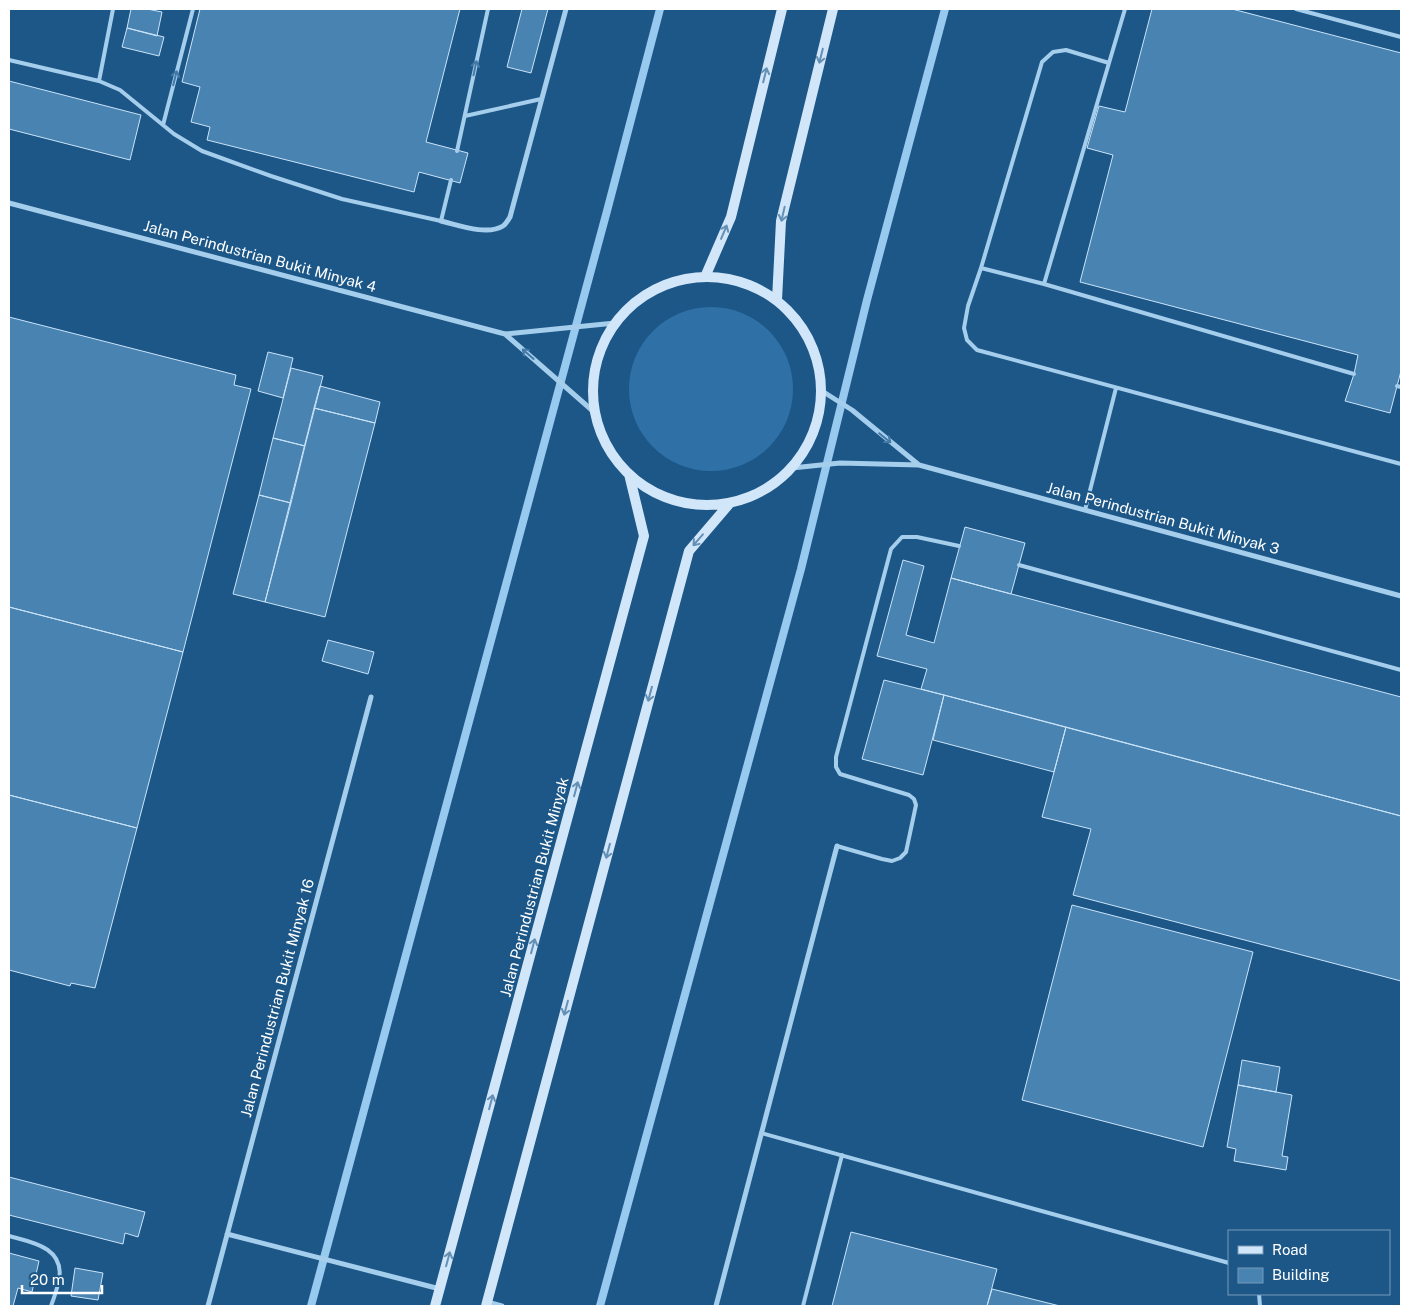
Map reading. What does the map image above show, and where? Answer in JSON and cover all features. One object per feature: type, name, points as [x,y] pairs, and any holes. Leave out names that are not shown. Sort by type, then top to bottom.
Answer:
[{"type":"main road","points":[[705,277],[731,217],[782,9]]},
{"type":"main road","points":[[777,300],[781,221],[833,9]]},
{"type":"main road","points":[[705,277],[743,283],[777,300],[803,328],[819,363],[822,391],[818,419],[808,445],[792,468],[764,490],[730,503],[694,504],[659,494],[629,474],[607,446],[594,412],[593,380],[601,348],[615,323],[634,303],[668,284],[705,277]]},
{"type":"main road","name":"Jalan Perindustrian Bukit Minyak","points":[[435,1306],[644,536],[629,474]]},
{"type":"main road","points":[[486,1304],[689,551],[730,503]]},
{"type":"street","points":[[441,221],[482,230],[503,226],[510,217],[566,9]]},
{"type":"street","name":"Jalan Perindustrian Bukit Minyak 4","points":[[9,203],[505,334]]},
{"type":"street","points":[[505,334],[615,323]]},
{"type":"street","points":[[505,334],[594,412]]},
{"type":"street","points":[[822,391],[852,410],[919,465]]},
{"type":"street","points":[[792,468],[840,463],[919,465]]},
{"type":"street","name":"Jalan Perindustrian Bukit Minyak 3","points":[[919,465],[1401,596]]},
{"type":"street","name":"Jalan Perindustrian Bukit Minyak 16","points":[[208,1306],[371,696]]},
{"type":"street","points":[[716,1306],[837,846]]},
{"type":"street","points":[[228,1234],[440,1289]]},
{"type":"street","points":[[486,1304],[502,1306]]},
{"type":"lane","points":[[99,81],[113,9]]},
{"type":"lane","points":[[163,126],[193,9]]},
{"type":"lane","points":[[458,151],[488,9]]},
{"type":"lane","points":[[1044,284],[1124,9]]},
{"type":"lane","points":[[1296,9],[1401,37]]},
{"type":"lane","points":[[1109,63],[1066,50],[1053,52],[1042,62],[968,306],[964,328],[967,340],[977,350],[1401,464]]},
{"type":"lane","points":[[9,60],[99,81],[120,90],[163,126],[202,151],[342,199],[441,221],[451,180]]},
{"type":"lane","points":[[465,116],[542,99]]},
{"type":"lane","points":[[981,268],[1044,284],[1354,374]]},
{"type":"lane","points":[[1085,510],[1116,388]]},
{"type":"lane","points":[[837,846],[892,861],[900,858],[906,852],[916,805],[914,798],[840,774],[836,766],[836,757],[891,549],[902,537],[917,537],[959,546]]},
{"type":"lane","points":[[1019,565],[1401,670]]},
{"type":"lane","points":[[761,1133],[1228,1263]]},
{"type":"lane","points":[[803,1306],[842,1155]]},
{"type":"lane","points":[[9,1236],[40,1245],[48,1249],[54,1257],[59,1266],[59,1278],[51,1306]]},
{"type":"shaded area","points":[[711,307],[742,313],[769,331],[787,358],[793,389],[787,420],[769,447],[742,465],[711,471],[680,465],[653,447],[635,420],[629,389],[635,358],[653,331],[680,313]]},
{"type":"building","points":[[131,9],[147,9],[162,12],[157,36],[127,28]]},
{"type":"building","points":[[200,9],[460,9],[426,142],[468,153],[460,183],[419,172],[414,192],[207,140],[210,127],[191,122],[200,87],[182,82]]},
{"type":"building","points":[[522,9],[548,9],[531,73],[507,67]]},
{"type":"building","points":[[1152,9],[1232,9],[1401,53],[1401,371],[1390,413],[1345,401],[1358,355],[1080,282],[1113,155],[1087,148],[1099,106],[1125,112]]},
{"type":"building","points":[[127,28],[164,37],[159,56],[122,47]]},
{"type":"building","points":[[9,81],[141,115],[130,160],[9,129]]},
{"type":"building","points":[[9,317],[236,375],[234,385],[251,389],[183,652],[9,607]]},
{"type":"building","points":[[268,352],[293,358],[283,398],[258,391]]},
{"type":"building","points":[[291,368],[323,376],[305,446],[273,438]]},
{"type":"building","points":[[320,386],[380,402],[375,423],[314,408]]},
{"type":"building","points":[[314,408],[375,423],[325,617],[265,602]]},
{"type":"building","points":[[273,438],[305,446],[291,503],[259,495]]},
{"type":"building","points":[[259,495],[291,503],[265,602],[233,594]]},
{"type":"building","points":[[965,527],[1025,543],[1011,594],[951,578]]},
{"type":"building","points":[[903,560],[924,566],[906,635],[934,643],[951,578],[1401,697],[1401,816],[921,689],[927,669],[877,656]]},
{"type":"building","points":[[9,607],[183,652],[137,828],[9,795]]},
{"type":"building","points":[[328,640],[374,652],[368,674],[322,661]]},
{"type":"building","points":[[884,680],[944,695],[923,775],[862,759]]},
{"type":"building","points":[[944,695],[1066,727],[1054,772],[933,740]]},
{"type":"building","points":[[1066,727],[1401,816],[1401,981],[1073,895],[1091,829],[1042,817]]},
{"type":"building","points":[[9,795],[137,828],[95,988],[71,983],[70,986],[9,970]]},
{"type":"building","points":[[1072,905],[1253,952],[1203,1147],[1022,1100]]},
{"type":"building","points":[[1242,1060],[1280,1067],[1276,1092],[1238,1085]]},
{"type":"building","points":[[1238,1085],[1292,1095],[1282,1156],[1288,1157],[1286,1170],[1234,1161],[1236,1149],[1227,1147]]},
{"type":"building","points":[[9,1177],[145,1212],[138,1237],[125,1233],[123,1244],[9,1215]]},
{"type":"building","points":[[851,1232],[997,1269],[987,1306],[832,1306]]},
{"type":"building","points":[[9,1253],[39,1261],[32,1292],[18,1288],[13,1306],[9,1306]]},
{"type":"building","points":[[75,1268],[103,1273],[98,1300],[71,1296]]},
{"type":"building","points":[[992,1289],[1060,1306],[987,1306]]},
{"type":"waterway","points":[[311,1306],[660,9]]},
{"type":"waterway","points":[[600,1306],[801,569],[867,300],[945,9]]}]
